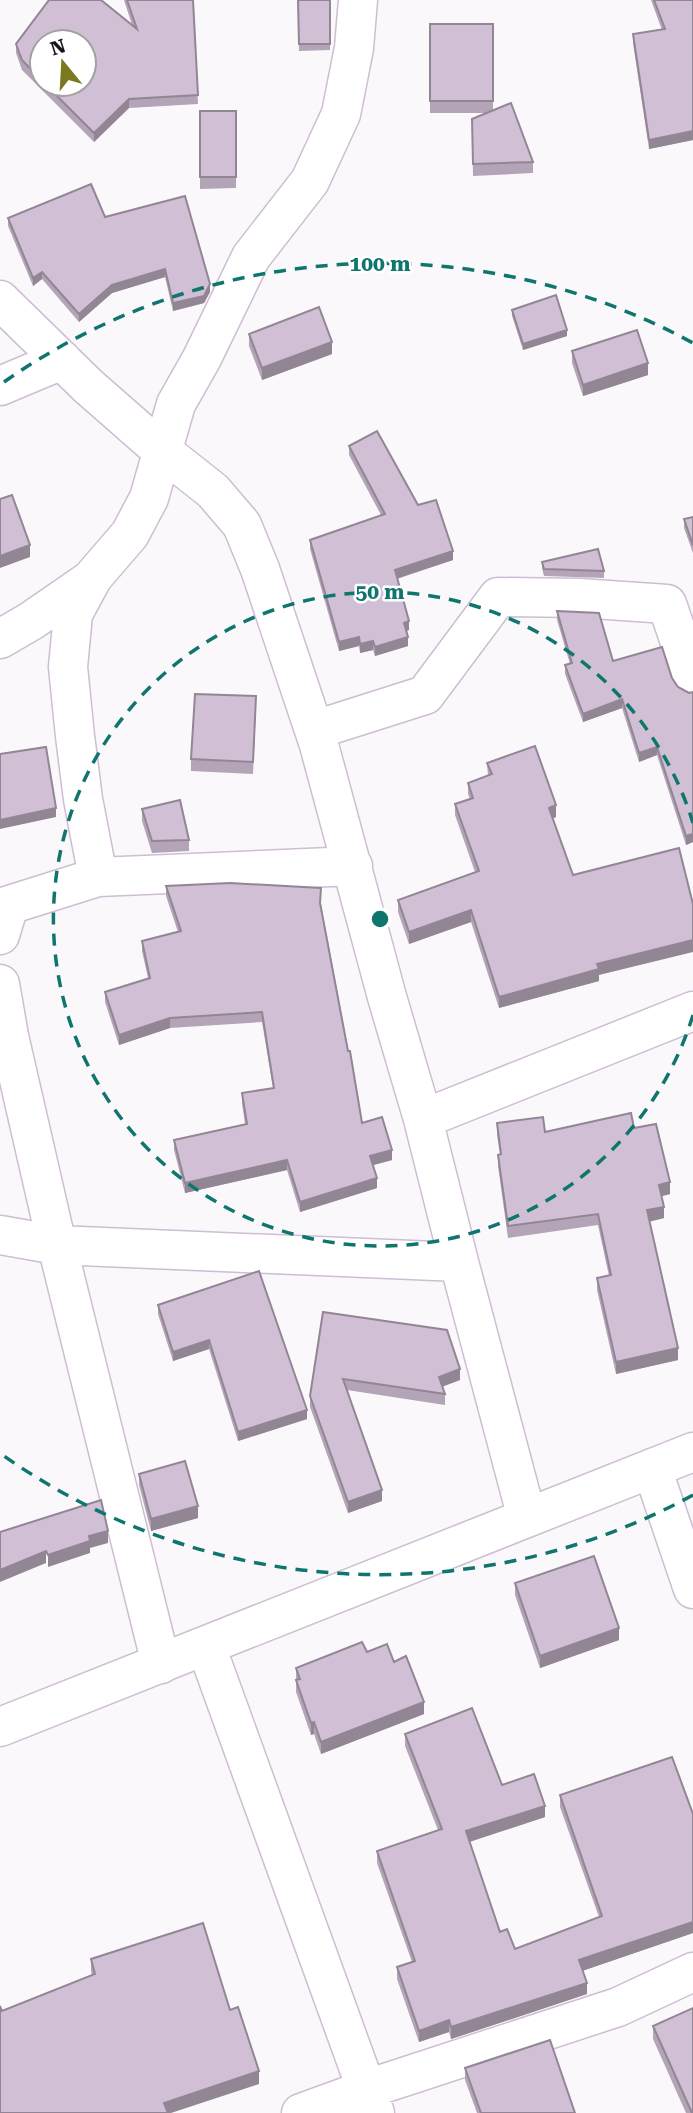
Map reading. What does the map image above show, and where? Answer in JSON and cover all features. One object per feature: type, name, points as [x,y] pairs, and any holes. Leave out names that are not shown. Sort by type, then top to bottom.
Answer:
[{"type":"street","points":[[99,877],[83,799],[68,667],[74,614],[93,578],[130,534],[149,498],[176,404],[202,358],[251,257],[310,181],[341,114],[354,48],[358,0]]},
{"type":"street","points":[[0,300],[161,450],[213,492],[242,525],[260,569],[314,730],[423,1119],[527,1518]]},
{"type":"street","points":[[0,386],[62,360]]},
{"type":"street","points":[[0,639],[93,578]]},
{"type":"street","points":[[314,730],[425,695],[498,597],[579,598],[667,604],[693,680]]},
{"type":"street","points":[[0,935],[9,905],[99,877],[353,866]]},
{"type":"street","points":[[0,984],[9,1036],[57,1245],[161,1664]]},
{"type":"street","points":[[423,1119],[693,1011]]},
{"type":"street","points":[[0,1235],[57,1245],[459,1262]]},
{"type":"street","points":[[0,1727],[693,1452]]},
{"type":"street","points":[[653,1468],[693,1589]]},
{"type":"street","points":[[206,1646],[371,2101]]},
{"type":"street","points":[[301,2113],[371,2101],[618,2007],[693,1972]]},
{"type":"building","points":[[49,0],[101,0],[137,29],[127,0],[193,0],[198,95],[129,99],[94,133],[59,98],[98,98],[98,28],[28,28]]},
{"type":"building","points":[[298,0],[330,0],[330,44],[299,44]]},
{"type":"building","points":[[654,0],[693,0],[693,131],[649,140],[633,34],[665,29]]},
{"type":"building","points":[[430,24],[493,24],[493,101],[430,101]]},
{"type":"building","points":[[28,28],[28,66],[22,60],[16,44]]},
{"type":"building","points":[[511,103],[533,162],[473,164],[472,119]]},
{"type":"building","points":[[200,111],[236,111],[236,177],[200,177]]},
{"type":"building","points":[[91,184],[105,217],[185,196],[210,284],[204,296],[173,303],[165,269],[112,285],[79,314],[42,272],[33,278],[8,218]]},
{"type":"building","points":[[556,295],[567,330],[523,344],[512,310]]},
{"type":"building","points":[[319,307],[332,342],[262,368],[249,334]]},
{"type":"building","points":[[637,330],[648,363],[583,385],[572,351]]},
{"type":"building","points":[[377,431],[418,505],[436,500],[453,551],[395,570],[409,621],[404,623],[408,637],[375,647],[373,641],[360,644],[359,637],[339,642],[310,540],[385,514],[349,446]]},
{"type":"building","points":[[12,495],[30,545],[0,556],[0,499]]},
{"type":"building","points":[[693,517],[693,545],[684,519]]},
{"type":"building","points":[[598,549],[604,571],[544,569],[542,562]]},
{"type":"building","points":[[557,611],[599,613],[613,661],[662,647],[672,678],[678,687],[689,693],[693,692],[693,834],[686,836],[657,747],[639,753],[622,699],[583,714],[565,665],[572,663]]},
{"type":"building","points":[[195,694],[256,696],[253,762],[191,759]]},
{"type":"building","points":[[535,746],[556,805],[549,808],[573,875],[679,848],[693,904],[693,940],[597,964],[599,969],[499,997],[471,910],[409,932],[398,900],[479,871],[455,804],[473,798],[468,783],[492,774],[487,763]]},
{"type":"building","points":[[46,747],[56,808],[0,820],[0,754]]},
{"type":"building","points":[[180,800],[189,840],[152,841],[142,809]]},
{"type":"building","points":[[230,883],[321,888],[320,903],[362,1123],[382,1117],[392,1150],[370,1156],[377,1178],[300,1202],[287,1160],[185,1183],[174,1140],[247,1124],[242,1093],[274,1088],[262,1012],[170,1018],[119,1035],[105,992],[150,978],[142,941],[181,931],[166,886]]},
{"type":"building","points":[[631,1113],[634,1128],[656,1124],[670,1182],[659,1185],[664,1207],[647,1210],[678,1348],[616,1362],[597,1278],[611,1275],[598,1214],[508,1226],[498,1155],[501,1154],[497,1123],[543,1117],[545,1132]]},
{"type":"building","points":[[259,1271],[307,1410],[238,1432],[209,1340],[173,1352],[158,1305]]},
{"type":"building","points":[[323,1312],[447,1330],[460,1369],[439,1377],[445,1394],[343,1379],[382,1490],[348,1502],[310,1396]]},
{"type":"building","points":[[185,1461],[198,1506],[151,1519],[139,1474]]},
{"type":"building","points":[[101,1500],[108,1531],[89,1536],[90,1541],[48,1555],[46,1551],[0,1570],[0,1532]]},
{"type":"building","points":[[594,1556],[619,1628],[540,1656],[515,1583]]},
{"type":"building","points":[[362,1642],[367,1652],[387,1644],[394,1662],[406,1656],[424,1702],[321,1742],[314,1722],[311,1723],[296,1680],[300,1679],[296,1668]]},
{"type":"building","points":[[472,1708],[502,1785],[534,1774],[545,1806],[466,1831],[500,1932],[507,1929],[515,1949],[602,1916],[560,1795],[672,1757],[693,1814],[693,1922],[579,1960],[587,1983],[451,2027],[449,2020],[419,2031],[397,1967],[415,1961],[377,1851],[442,1829],[405,1734]]},
{"type":"building","points":[[203,1923],[230,2010],[238,2007],[259,2071],[164,2103],[168,2113],[0,2113],[0,2006],[2,2011],[95,1974],[91,1959]]},
{"type":"building","points":[[693,2008],[693,2113],[692,2113],[653,2026]]},
{"type":"building","points":[[550,2040],[575,2113],[481,2113],[465,2068]]}]
